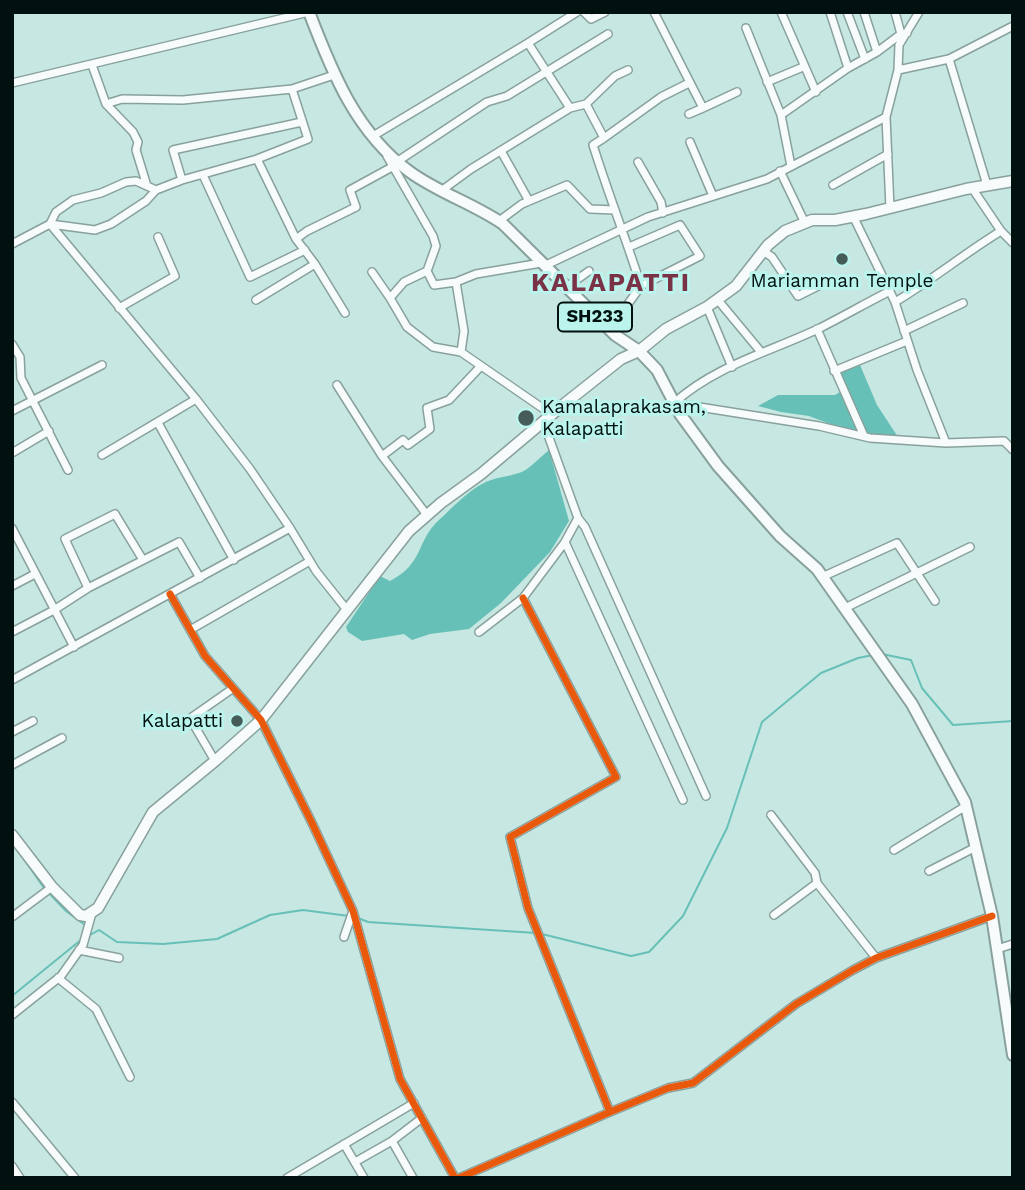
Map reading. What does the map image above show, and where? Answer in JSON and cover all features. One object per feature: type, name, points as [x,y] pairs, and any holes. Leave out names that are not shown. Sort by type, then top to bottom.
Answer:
[{"type":"main road","name":"SH233","points":[[309,12],[334,75],[353,111],[395,164],[441,191],[482,209],[499,221],[609,330],[639,351],[657,370],[674,403],[718,466],[780,536],[817,569],[912,704],[953,777],[965,806],[1008,994],[1012,1050]]},
{"type":"main road","points":[[12,835],[49,889],[80,915],[91,917],[153,812],[261,720],[409,531],[547,418],[621,359],[639,351],[666,329],[707,307],[736,286],[763,251],[785,231],[811,220],[853,216],[1013,181]]},
{"type":"street","points":[[12,83],[309,12]]},
{"type":"street","points":[[373,136],[577,12]]},
{"type":"street","points":[[584,12],[592,19],[605,12]]},
{"type":"street","points":[[654,12],[703,108]]},
{"type":"street","points":[[781,12],[816,92]]},
{"type":"street","points":[[830,12],[848,68]]},
{"type":"street","points":[[847,12],[864,59]]},
{"type":"street","points":[[863,12],[877,52]]},
{"type":"street","points":[[895,12],[905,34]]},
{"type":"street","points":[[890,208],[886,117],[898,71],[900,45],[919,12]]},
{"type":"street","points":[[898,71],[949,59],[1013,26]]},
{"type":"street","points":[[746,27],[781,115],[791,166]]},
{"type":"street","points":[[296,239],[356,208],[350,190],[395,164],[487,102],[507,96],[608,34]]},
{"type":"street","points":[[781,115],[848,68],[905,34]]},
{"type":"street","points":[[528,43],[570,108]]},
{"type":"street","points":[[949,59],[988,185]]},
{"type":"street","points":[[92,65],[106,104],[133,132],[138,142],[136,150],[147,186]]},
{"type":"street","points":[[767,82],[803,67]]},
{"type":"street","points":[[441,191],[471,169],[570,108],[586,104],[615,76],[628,70]]},
{"type":"street","points":[[106,104],[122,99],[183,100],[292,89],[334,75]]},
{"type":"street","points":[[641,286],[593,145],[661,97],[689,83]]},
{"type":"street","points":[[50,223],[95,230],[146,201],[156,190],[257,159],[308,139],[292,89]]},
{"type":"street","points":[[689,114],[737,92]]},
{"type":"street","points":[[586,104],[604,138]]},
{"type":"street","points":[[395,164],[433,236],[436,246],[427,271],[433,285],[456,282],[476,274],[542,264],[663,212],[767,179],[886,117]]},
{"type":"street","points":[[182,180],[173,150],[302,122]]},
{"type":"street","points":[[690,142],[713,196]]},
{"type":"street","points":[[501,151],[529,201]]},
{"type":"street","points":[[833,185],[888,154]]},
{"type":"street","points":[[257,159],[296,239],[345,313]]},
{"type":"street","points":[[638,162],[661,202],[663,212]]},
{"type":"street","points":[[780,172],[805,223]]},
{"type":"street","points":[[203,175],[250,277],[305,250]]},
{"type":"street","points":[[12,244],[50,223],[56,212],[73,200],[101,193],[126,182],[136,181],[156,190]]},
{"type":"street","points":[[499,221],[529,201],[567,185],[590,209],[615,210]]},
{"type":"street","points":[[972,188],[1001,231],[1013,243]]},
{"type":"street","points":[[853,216],[895,302],[946,443]]},
{"type":"street","points":[[50,223],[250,468],[310,561],[347,610]]},
{"type":"street","points":[[609,330],[641,286],[700,256],[680,225],[629,247]]},
{"type":"street","points":[[895,302],[931,281],[959,257],[1001,231]]},
{"type":"street","points":[[119,308],[175,276],[158,237]]},
{"type":"street","points":[[763,251],[772,257],[798,296],[820,285]]},
{"type":"street","points":[[256,300],[314,264]]},
{"type":"street","points":[[390,299],[404,282],[427,271]]},
{"type":"street","points":[[565,288],[589,271]]},
{"type":"street","points":[[372,272],[407,327],[433,347],[461,352],[547,418],[578,518],[585,527],[706,796]]},
{"type":"street","points":[[456,282],[464,331],[461,352]]},
{"type":"street","points":[[674,403],[694,386],[761,352],[817,329],[890,291]]},
{"type":"street","points":[[717,299],[761,352]]},
{"type":"street","points":[[904,331],[963,303]]},
{"type":"street","points":[[707,307],[732,367]]},
{"type":"street","points":[[817,329],[864,436]]},
{"type":"street","points":[[834,371],[907,341]]},
{"type":"street","points":[[12,344],[20,357],[22,365],[19,373],[31,401],[68,470]]},
{"type":"street","points":[[12,411],[102,365]]},
{"type":"street","points":[[382,456],[403,440],[408,444],[430,429],[427,408],[449,400],[481,366]]},
{"type":"street","points":[[337,385],[382,456],[427,515]]},
{"type":"street","points":[[102,455],[196,399]]},
{"type":"street","points":[[674,403],[819,426],[864,436],[946,443],[1004,441],[1013,450]]},
{"type":"street","points":[[158,423],[234,560]]},
{"type":"street","points":[[12,453],[49,431]]},
{"type":"street","points":[[88,588],[65,540],[115,514],[143,560]]},
{"type":"street","points":[[479,632],[523,598],[565,542],[578,518]]},
{"type":"street","points":[[12,528],[74,647]]},
{"type":"street","points":[[12,680],[290,528]]},
{"type":"street","points":[[12,632],[88,588],[179,542],[200,578]]},
{"type":"street","points":[[565,542],[682,800]]},
{"type":"street","points":[[822,577],[897,543],[935,601]]},
{"type":"street","points":[[845,608],[970,547]]},
{"type":"street","points":[[190,630],[310,561]]},
{"type":"street","points":[[12,586],[35,574]]},
{"type":"street","points":[[170,594],[205,656],[261,720],[353,912],[400,1079],[457,1178],[668,1088],[693,1083],[796,1004],[876,958],[992,916]]},
{"type":"street","points":[[523,598],[616,777],[510,838],[533,920],[610,1112]]},
{"type":"street","points":[[215,761],[192,717],[232,689]]},
{"type":"street","points":[[12,732],[33,720]]},
{"type":"street","points":[[12,765],[62,738]]},
{"type":"street","points":[[894,849],[965,806]]},
{"type":"street","points":[[771,815],[815,873],[817,883],[876,958]]},
{"type":"street","points":[[929,871],[976,847]]},
{"type":"street","points":[[774,915],[817,883]]},
{"type":"street","points":[[12,917],[49,889]]},
{"type":"street","points":[[346,933],[353,912]]},
{"type":"street","points":[[12,1015],[58,978],[81,947],[91,917]]},
{"type":"street","points":[[997,949],[1013,944]]},
{"type":"street","points":[[81,947],[119,958]]},
{"type":"street","points":[[58,978],[96,1009],[130,1077]]},
{"type":"street","points":[[12,1102],[75,1178]]},
{"type":"street","points":[[287,1178],[414,1103]]},
{"type":"street","points":[[355,1162],[391,1141],[422,1118]]},
{"type":"street","points":[[391,1141],[414,1178]]},
{"type":"street","points":[[344,1144],[364,1178]]},
{"type":"street","points":[[12,1166],[20,1178]]},
{"type":"water","points":[[860,365],[877,405],[898,437],[846,430],[809,416],[758,406],[778,395],[835,395],[846,388],[840,373]]},
{"type":"water","points":[[549,450],[569,521],[550,552],[501,603],[469,629],[430,634],[412,640],[404,634],[362,641],[348,632],[346,627],[380,576],[390,581],[409,567],[432,527],[460,500],[476,487],[523,471]]},
{"type":"waterway","points":[[882,654],[911,660],[922,688],[953,725],[1013,721]]},
{"type":"waterway","points":[[542,934],[631,956],[649,952],[683,916],[727,828],[762,722],[821,673],[873,655]]},
{"type":"waterway","points":[[19,852],[44,888]]},
{"type":"waterway","points":[[48,892],[66,911],[85,925]]},
{"type":"waterway","points":[[90,935],[99,930],[117,942],[163,944],[217,939],[270,915],[303,910],[349,916]]},
{"type":"waterway","points":[[358,918],[368,922],[536,933]]},
{"type":"waterway","points":[[12,996],[82,939]]},
{"type":"cycle path","points":[[170,594],[205,656],[261,720],[312,823],[353,911],[400,1079],[455,1178]]},
{"type":"cycle path","points":[[523,598],[616,777],[510,837],[528,908],[610,1112]]},
{"type":"cycle path","points":[[459,1178],[668,1088],[693,1083],[796,1004],[853,970],[876,958],[992,916]]},
{"type":"place","name":"Mariamman Temple","points":[[842,259]]},
{"type":"place","name":"Kamalaprakasam, Kalapatti","points":[[526,418]]},
{"type":"place","name":"Kalapatti","points":[[237,721]]},
{"type":"district","name":"KALAPATTI","points":[[611,283]]}]
